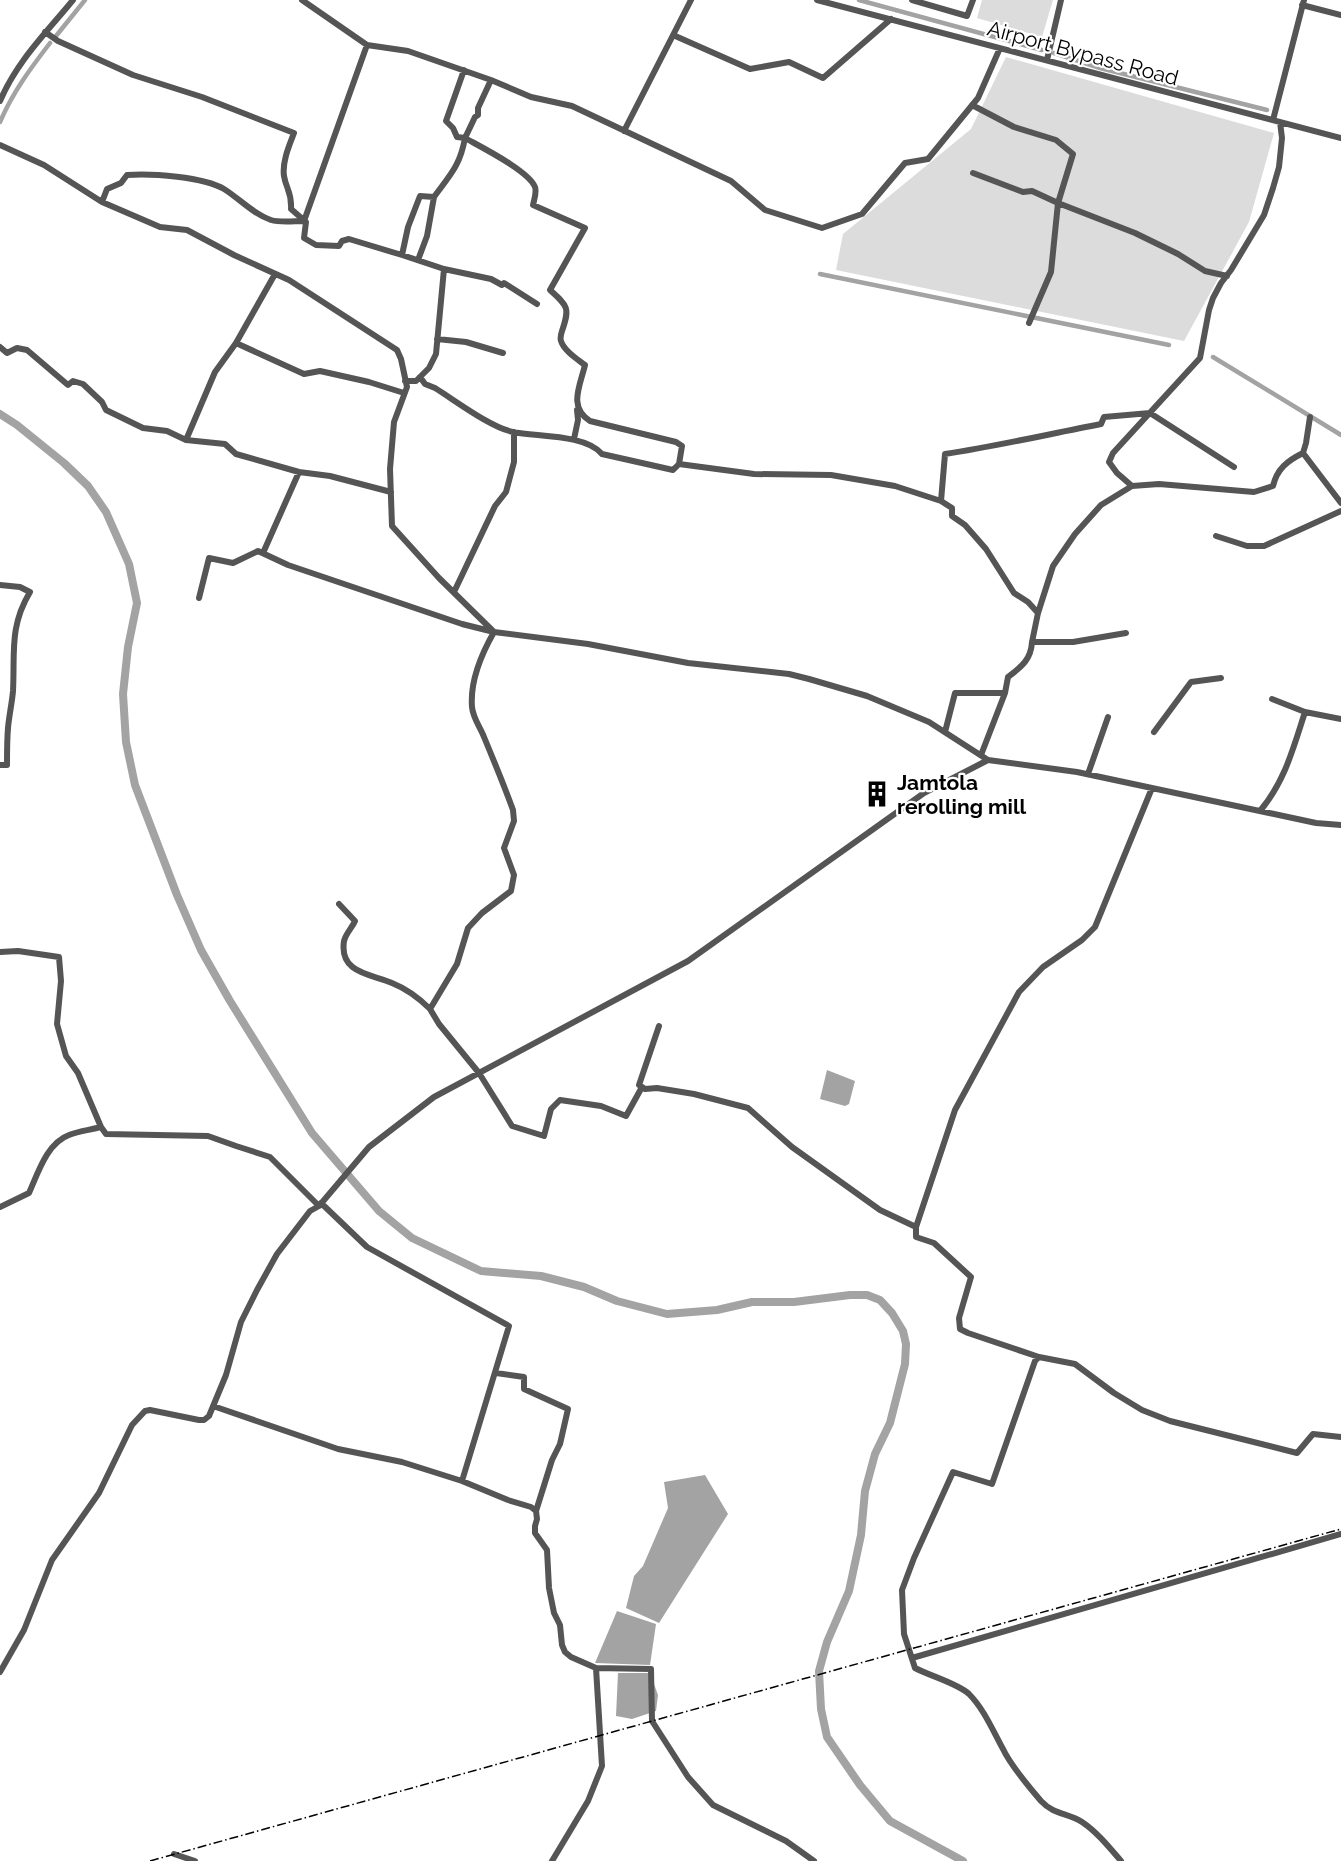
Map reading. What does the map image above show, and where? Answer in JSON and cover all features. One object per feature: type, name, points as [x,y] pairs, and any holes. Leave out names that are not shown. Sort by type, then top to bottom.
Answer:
[{"type":"street","points":[[0,101],[14,73],[73,0]]},
{"type":"street","points":[[302,0],[367,45],[408,51],[531,96],[572,106],[731,181],[765,210],[822,228],[862,214],[905,163],[928,159],[978,98],[1000,48]]},
{"type":"street","points":[[624,131],[691,0]]},
{"type":"street","name":"Airport Bypass Road","points":[[817,0],[1341,138]]},
{"type":"street","points":[[912,0],[967,16],[973,0]]},
{"type":"street","points":[[1047,60],[1061,0]]},
{"type":"street","points":[[1273,120],[1303,3],[1341,15]]},
{"type":"street","points":[[673,35],[750,69],[789,62],[823,78],[891,19]]},
{"type":"street","points":[[45,32],[58,41],[133,75],[202,97],[294,133],[285,162],[284,176],[291,195],[291,209],[306,222],[304,238],[316,245],[339,246],[342,241],[349,239],[444,268],[490,279],[502,285],[504,283],[537,303]]},
{"type":"street","points":[[304,221],[367,45]]},
{"type":"street","points":[[464,70],[446,121],[453,128],[456,137],[465,138],[516,168],[533,183],[536,189],[533,205],[585,228],[550,290],[566,304],[567,314],[560,335],[561,342],[585,365],[574,439]]},
{"type":"street","points":[[418,260],[427,236],[434,197],[458,166],[465,138],[478,115],[478,108],[491,80]]},
{"type":"street","points":[[972,105],[1014,127],[1056,140],[1073,154],[1058,203],[1051,272],[1029,323]]},
{"type":"street","points":[[1132,486],[1109,462],[1113,453],[1200,358],[1209,310],[1221,283],[1264,215],[1280,158],[1282,138],[1280,122]]},
{"type":"street","points":[[0,145],[44,165],[102,202],[160,227],[187,230],[234,255],[290,280],[397,350],[406,387],[394,422],[392,526],[494,632]]},
{"type":"street","points":[[973,173],[1023,192],[1032,190],[1058,203],[1135,233],[1205,270],[1227,276]]},
{"type":"street","points":[[102,202],[107,189],[121,183],[127,175],[142,174],[204,182],[223,189],[246,207],[272,220],[304,221]]},
{"type":"street","points":[[402,255],[408,227],[420,196],[434,197]]},
{"type":"street","points":[[405,381],[416,381],[429,368],[436,354],[444,268]]},
{"type":"street","points":[[186,441],[215,372],[236,343],[275,274]]},
{"type":"street","points":[[437,339],[466,342],[503,353]]},
{"type":"street","points":[[236,343],[304,374],[320,371],[404,393]]},
{"type":"street","points":[[0,346],[7,354],[17,348],[27,350],[68,385],[73,381],[83,384],[102,402],[106,410],[143,428],[167,431],[186,441],[201,440],[225,444],[236,454],[299,472],[330,476],[391,492]]},
{"type":"street","points":[[420,377],[425,384],[500,428],[514,432],[574,439],[602,453],[633,462],[673,470],[679,464],[682,446],[676,442],[590,421],[577,407]]},
{"type":"street","points":[[941,501],[945,454],[1004,446],[1020,440],[1101,424],[1104,417],[1150,413],[1234,467]]},
{"type":"street","points":[[981,755],[1005,693],[1008,677],[1023,666],[1031,653],[1038,613],[1053,566],[1101,505],[1132,486],[1159,484],[1254,492],[1272,486],[1276,474],[1283,466],[1303,453],[1310,417]]},
{"type":"street","points":[[454,592],[495,506],[506,492],[514,462],[514,432]]},
{"type":"street","points":[[1303,453],[1341,503]]},
{"type":"street","points":[[679,464],[754,474],[831,475],[895,486],[941,501],[952,508],[952,516],[965,525],[986,549],[1014,593],[1028,602],[1038,613]]},
{"type":"street","points":[[263,553],[299,472]]},
{"type":"street","points":[[1216,536],[1248,546],[1264,546],[1341,511]]},
{"type":"street","points":[[199,598],[209,558],[233,563],[258,551],[288,565],[462,624],[494,632],[588,644],[688,663],[789,674],[867,696],[929,722],[988,760],[1088,774],[1316,823],[1341,825]]},
{"type":"street","points":[[0,585],[20,587],[30,592],[22,606],[15,628],[7,765],[0,765]]},
{"type":"street","points":[[430,1009],[457,963],[468,928],[482,913],[507,895],[513,882],[514,875],[504,848],[514,821],[513,810],[484,734],[473,714],[472,705],[480,663],[494,632]]},
{"type":"street","points":[[1032,642],[1073,642],[1126,633]]},
{"type":"street","points":[[1154,732],[1191,682],[1221,678]]},
{"type":"street","points":[[945,732],[955,693],[1005,693]]},
{"type":"street","points":[[1272,699],[1305,712],[1341,719]]},
{"type":"street","points":[[1260,811],[1272,797],[1284,776],[1305,712]]},
{"type":"street","points":[[1088,774],[1108,717]]},
{"type":"street","points":[[0,1672],[24,1630],[52,1560],[95,1500],[132,1425],[145,1411],[150,1410],[204,1420],[209,1416],[226,1375],[241,1322],[277,1254],[310,1211],[320,1204],[369,1147],[434,1097],[688,961],[924,793],[988,760]]},
{"type":"street","points":[[1152,788],[1095,927],[1082,940],[1043,967],[1019,992],[955,1110],[916,1227],[916,1237],[934,1243],[971,1278],[959,1318],[960,1329],[968,1333],[1039,1357],[1075,1364],[1114,1393],[1142,1410],[1170,1421],[1297,1453],[1313,1434],[1341,1437]]},
{"type":"street","points":[[339,904],[355,921],[346,934],[344,950],[347,959],[357,972],[391,982],[416,995],[430,1009],[439,1024],[479,1073],[512,1126],[541,1136],[545,1134],[551,1109],[560,1101],[601,1106],[626,1116],[642,1087]]},
{"type":"street","points":[[0,952],[18,951],[59,957],[61,981],[57,1024],[66,1056],[78,1073],[106,1134],[208,1136],[270,1158],[367,1247],[509,1326],[462,1481]]},
{"type":"street","points":[[659,1026],[639,1085],[645,1089],[657,1088],[694,1094],[748,1108],[792,1147],[880,1210],[916,1227]]},
{"type":"street","points":[[0,1207],[30,1192],[39,1170],[55,1143],[67,1136],[101,1127]]},
{"type":"street","points":[[1039,1357],[1035,1361],[992,1484],[953,1472],[902,1590],[904,1634],[915,1668],[939,1680],[957,1685],[969,1695],[995,1732],[1003,1750],[1042,1803],[1057,1814],[1080,1821],[1103,1839],[1121,1861]]},
{"type":"street","points":[[496,1373],[524,1377],[524,1389],[568,1409],[560,1443],[552,1460],[536,1511],[535,1526],[535,1533],[547,1550],[549,1588],[554,1613],[560,1625],[562,1645],[571,1657],[596,1668],[651,1669],[652,1721],[688,1777],[712,1805],[786,1841],[814,1861]]},
{"type":"street","points":[[213,1406],[338,1449],[402,1462],[462,1481],[531,1507],[536,1511]]},
{"type":"street","points":[[912,1658],[1341,1534]]},
{"type":"street","points":[[552,1861],[588,1801],[602,1766],[596,1668]]},
{"type":"street","points":[[174,1854],[195,1861]]},
{"type":"shaded area","points":[[982,0],[1053,0],[1042,37],[977,18]]},
{"type":"shaded area","points":[[1006,57],[1274,133],[1249,222],[1184,341],[836,270],[843,234],[971,129]]},
{"type":"shaded area","points":[[827,1070],[855,1081],[849,1104],[845,1106],[820,1099]]},
{"type":"shaded area","points":[[705,1475],[728,1514],[659,1623],[626,1608],[634,1576],[643,1566],[668,1508],[664,1482]]},
{"type":"shaded area","points":[[617,1611],[656,1624],[650,1665],[595,1663]]},
{"type":"shaded area","points":[[618,1673],[650,1673],[658,1695],[656,1711],[632,1719],[616,1716]]},
{"type":"waterway","points":[[56,36],[85,0]]},
{"type":"waterway","points":[[859,0],[1042,50]]},
{"type":"waterway","points":[[0,122],[22,81],[50,43]]},
{"type":"waterway","points":[[1054,53],[1100,68],[1267,110]]},
{"type":"waterway","points":[[820,274],[1169,345]]},
{"type":"waterway","points":[[1213,357],[1341,435]]},
{"type":"waterway","points":[[0,414],[64,463],[88,486],[106,512],[129,564],[137,603],[128,647],[123,694],[126,742],[135,785],[177,895],[201,950],[312,1133],[379,1211],[412,1238],[481,1271],[541,1276],[584,1287],[617,1301],[667,1314],[717,1310],[752,1302],[794,1302],[850,1295],[867,1295],[880,1300],[892,1313],[903,1331],[906,1344],[905,1364],[890,1423],[875,1454],[865,1491],[861,1535],[849,1591],[827,1642],[819,1671],[821,1709],[827,1737],[860,1785],[890,1821],[963,1861]]},
{"type":"railway","points":[[150,1861],[1341,1529]]},
{"type":"place","name":"Jamtola rerolling mill","points":[[877,794]]}]
